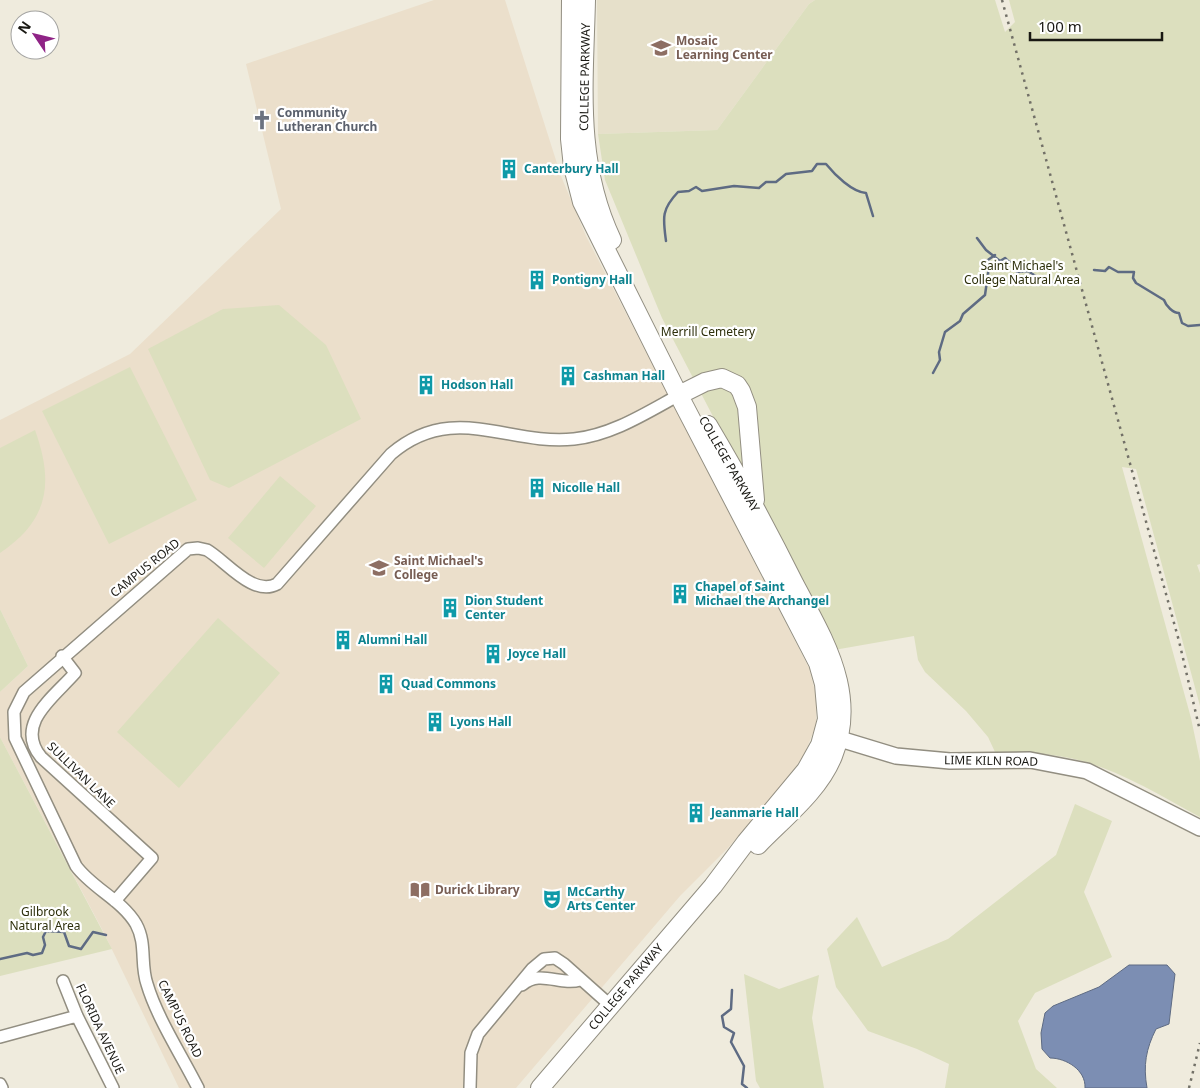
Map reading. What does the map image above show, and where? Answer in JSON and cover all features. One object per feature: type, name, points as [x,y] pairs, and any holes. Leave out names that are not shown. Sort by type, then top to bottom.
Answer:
[{"type":"main road","name":"COLLEGE PARKWAY","points":[[571,0],[570,139],[573,167],[579,192],[592,225],[716,451],[818,663],[832,731]]},
{"type":"main road","name":"COLLEGE PARKWAY","points":[[586,0],[584,135],[592,186],[610,238],[683,392]]},
{"type":"main road","points":[[683,392],[722,378],[736,385],[745,398],[752,482],[760,518]]},
{"type":"main road","points":[[716,451],[736,448],[749,437]]},
{"type":"main road","name":"COLLEGE PARKWAY","points":[[540,1088],[714,886],[809,792],[828,767],[832,731],[841,698],[833,663],[812,616],[760,518],[716,451]]},
{"type":"main road","name":"LIME KILN ROAD","points":[[832,731],[896,756],[950,761],[1030,760],[1087,772],[1200,827]]},
{"type":"street","name":"CAMPUS ROAD","points":[[198,1088],[146,984],[143,943],[139,930],[133,919],[76,866],[14,734],[14,712],[22,695],[30,685],[62,656],[188,549],[198,548],[207,550],[254,584],[266,587],[277,584],[391,454],[411,440],[446,429],[466,427],[548,439],[583,437],[610,430],[683,392]]},
{"type":"street","name":"SULLIVAN LANE","points":[[62,656],[76,673],[38,715],[32,726],[30,739],[41,757],[152,858],[114,901]]},
{"type":"street","points":[[470,1088],[471,1053],[476,1040],[532,969],[544,959],[549,958],[564,964],[610,1005]]},
{"type":"street","points":[[517,990],[526,981],[536,978],[569,982],[580,980]]},
{"type":"street","name":"FLORIDA AVENUE","points":[[63,981],[77,1016],[113,1088]]},
{"type":"street","points":[[0,1037],[77,1016]]},
{"type":"street","points":[[0,1084],[2,1088]]},
{"type":"shaded area","name":"Saint Michael's College","points":[[434,0],[505,0],[561,176],[586,236],[809,668],[816,695],[816,725],[805,753],[793,771],[728,848],[680,896],[516,1088],[179,1088],[104,933],[0,737],[0,692],[28,666],[0,609],[0,420],[130,354],[281,209],[246,64]]},
{"type":"shaded area","points":[[597,0],[815,0],[809,4],[717,130],[598,134]]},
{"type":"green space","points":[[815,0],[995,0],[1005,32],[1015,22],[1009,0],[1200,0],[1200,564],[1197,565],[1200,573],[1200,706],[1136,469],[1122,467],[1191,718],[1200,761],[1200,817],[1134,781],[1082,761],[1047,755],[995,752],[988,737],[966,711],[925,672],[918,660],[914,636],[834,650],[662,318],[605,180],[598,134],[717,130],[809,4]]},
{"type":"green space","points":[[279,305],[326,345],[361,419],[229,488],[210,480],[148,349],[223,309]]},
{"type":"green space","points":[[130,367],[197,500],[109,544],[42,411]]},
{"type":"green space","points":[[35,430],[44,467],[45,484],[43,499],[38,514],[29,527],[0,553],[0,448]]},
{"type":"green space","points":[[280,476],[316,506],[264,568],[228,538]]},
{"type":"green space","points":[[0,609],[28,666],[0,692]]},
{"type":"green space","points":[[218,618],[280,673],[179,788],[117,732]]},
{"type":"green space","name":"Gilbrook Natural Area","points":[[0,737],[112,949],[0,976]]},
{"type":"green space","points":[[1075,804],[1112,821],[1084,892],[1112,957],[1035,993],[1018,1021],[1036,1069],[1057,1088],[945,1088],[949,1064],[917,1049],[868,1031],[836,987],[827,949],[857,917],[882,967],[948,939],[1056,855]]},
{"type":"green space","points":[[744,974],[779,989],[819,975],[812,1018],[824,1088],[760,1088],[756,1081]]},
{"type":"water","points":[[1129,965],[1167,965],[1175,974],[1169,1024],[1156,1029],[1148,1050],[1145,1064],[1147,1088],[1085,1088],[1082,1076],[1074,1066],[1062,1060],[1050,1058],[1042,1049],[1041,1033],[1045,1013],[1053,1006],[1099,987]]},
{"type":"waterway","points":[[666,241],[664,215],[672,198],[678,192],[689,191],[696,187],[702,191],[734,186],[759,188],[766,182],[776,182],[786,174],[812,171],[817,164],[826,164],[839,178],[855,190],[866,193],[873,216]]},
{"type":"waterway","points":[[977,238],[986,250],[1000,261],[1005,258],[1009,262],[1015,262],[1017,272],[1028,271],[1046,283],[1056,283]]},
{"type":"waterway","points":[[933,373],[940,360],[939,352],[945,332],[960,321],[963,314],[985,295],[989,267],[985,262],[995,255]]},
{"type":"waterway","points":[[1094,270],[1105,271],[1109,267],[1118,272],[1134,272],[1133,278],[1136,283],[1164,300],[1170,309],[1179,313],[1182,323],[1188,326],[1200,325]]},
{"type":"waterway","points":[[0,959],[27,953],[33,955],[42,953],[45,945],[43,937],[46,931],[64,932],[69,946],[81,949],[93,932],[106,935]]},
{"type":"waterway","points":[[732,990],[731,1009],[722,1016],[724,1027],[734,1033],[731,1042],[744,1066],[742,1084],[747,1088]]},
{"type":"railway","points":[[1002,0],[1179,641],[1200,731]]},
{"type":"railway","points":[[1189,1088],[1200,1043]]},
{"type":"place","name":"Mosaic Learning Center","points":[[661,48]]},
{"type":"place","name":"Community Lutheran Church","points":[[262,120]]},
{"type":"place","name":"Canterbury Hall","points":[[509,169]]},
{"type":"place","name":"Pontigny Hall","points":[[537,280]]},
{"type":"place","name":"Cashman Hall","points":[[568,376]]},
{"type":"place","name":"Hodson Hall","points":[[426,385]]},
{"type":"place","name":"Nicolle Hall","points":[[537,488]]},
{"type":"place","name":"Saint Michael's College","points":[[379,568]]},
{"type":"place","name":"Chapel of Saint Michael the Archangel","points":[[680,594]]},
{"type":"place","name":"Dion Student Center","points":[[450,608]]},
{"type":"place","name":"Alumni Hall","points":[[343,640]]},
{"type":"place","name":"Joyce Hall","points":[[493,654]]},
{"type":"place","name":"Quad Commons","points":[[386,684]]},
{"type":"place","name":"Lyons Hall","points":[[435,722]]},
{"type":"place","name":"Jeanmarie Hall","points":[[696,813]]},
{"type":"place","name":"Durick Library","points":[[420,890]]},
{"type":"place","name":"McCarthy Arts Center","points":[[552,899]]},
{"type":"park label","name":"Saint Michael's College Natural Area","points":[[1022,273]]},
{"type":"park label","name":"Merrill Cemetery","points":[[708,332]]}]
